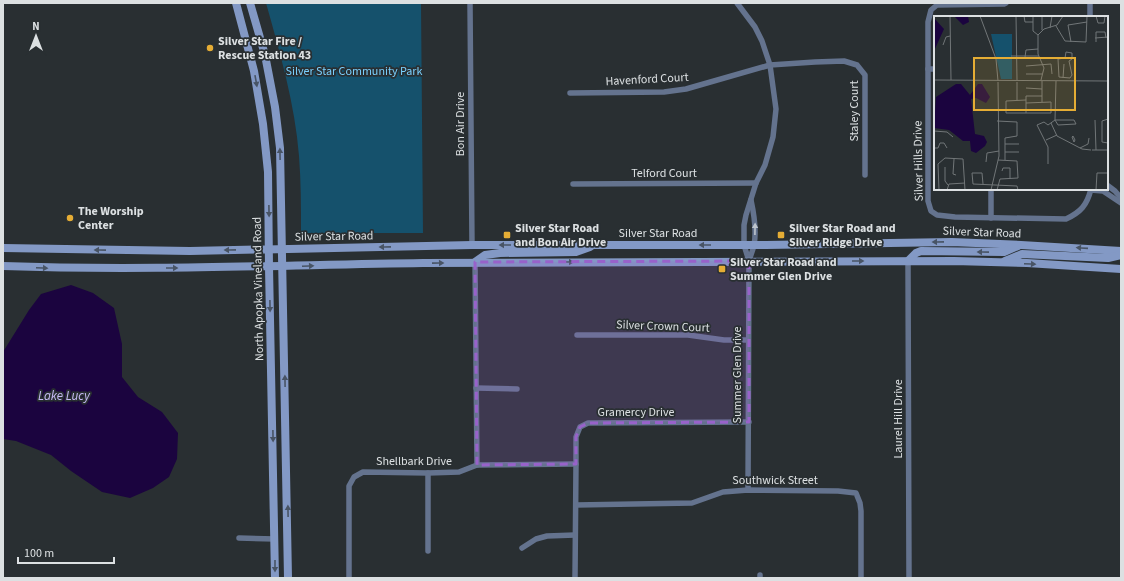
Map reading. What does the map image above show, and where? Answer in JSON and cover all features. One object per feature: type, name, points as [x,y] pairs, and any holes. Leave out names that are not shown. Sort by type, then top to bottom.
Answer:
[{"type":"main road","name":"North Apopka Vineland Road","points":[[236,3],[254,71],[263,124],[268,172],[275,578]]},
{"type":"main road","name":"North Apopka Vineland Road","points":[[250,3],[265,55],[276,107],[280,148],[288,578]]},
{"type":"main road","name":"Silver Star Road","points":[[3,248],[190,251],[472,245],[754,245],[952,242],[1020,244],[1121,251]]},
{"type":"main road","points":[[908,261],[916,253],[921,251],[1004,252],[1020,244]]},
{"type":"main road","points":[[475,262],[485,255],[500,253],[576,252],[596,245]]},
{"type":"main road","points":[[1000,262],[1022,254],[1103,258],[1121,255]]},
{"type":"main road","points":[[3,266],[50,268],[269,267],[475,262],[908,261],[1000,262],[1121,269]]},
{"type":"street","name":"Bon Air Drive","points":[[470,3],[472,245]]},
{"type":"street","points":[[737,3],[755,27],[762,41],[770,66],[776,109],[773,137],[765,165],[751,197],[744,225],[744,245],[749,261]]},
{"type":"street","name":"Silver Hills Drive","points":[[1006,3],[937,5],[931,10],[928,22],[928,201],[931,211],[937,215],[955,217],[1066,219],[1075,215],[1087,203],[1091,190]]},
{"type":"street","points":[[1090,3],[1090,16]]},
{"type":"street","name":"Staley Court","points":[[770,66],[844,61],[857,65],[865,75],[865,176]]},
{"type":"street","name":"Havenford Court","points":[[570,93],[664,92],[686,89],[770,66]]},
{"type":"street","points":[[928,69],[934,69]]},
{"type":"street","name":"Telford Court","points":[[573,184],[756,183]]},
{"type":"street","points":[[1108,186],[1121,198]]},
{"type":"street","points":[[991,190],[991,218]]},
{"type":"street","points":[[1097,190],[1103,191],[1121,203]]},
{"type":"street","points":[[749,261],[754,245],[755,224],[751,197]]},
{"type":"street","name":"Summer Glen Drive","points":[[748,490],[749,261]]},
{"type":"street","name":"Laurel Hill Drive","points":[[908,261],[909,578]]},
{"type":"street","points":[[475,262],[476,464]]},
{"type":"street","name":"Silver Crown Court","points":[[577,335],[688,335],[724,340],[748,340]]},
{"type":"street","points":[[476,388],[517,388]]},
{"type":"street","name":"Gramercy Drive","points":[[575,578],[576,437],[580,427],[588,423],[749,422]]},
{"type":"street","name":"Shellbark Drive","points":[[349,578],[349,486],[354,477],[363,472],[460,472],[476,464],[576,464]]},
{"type":"street","points":[[428,473],[428,551]]},
{"type":"street","name":"Southwick Street","points":[[576,504],[692,503],[723,492],[748,490],[838,491],[856,493],[861,511],[861,578]]},
{"type":"street","points":[[522,548],[536,539],[547,536],[575,535]]},
{"type":"street","points":[[239,538],[275,539]]},
{"type":"highlighted area","points":[[749,261],[749,422],[588,423],[580,427],[576,437],[576,464],[477,465],[475,262]]},
{"type":"green space","name":"Silver Star Community Park","points":[[266,3],[421,3],[423,233],[301,233],[300,165],[294,117],[286,79]]},
{"type":"water","name":"Lake Lucy","points":[[71,285],[93,293],[114,308],[122,344],[122,377],[138,397],[162,412],[178,433],[177,459],[169,477],[153,488],[130,498],[102,492],[71,471],[51,455],[16,441],[3,439],[3,352],[29,310],[41,294]]},
{"type":"place","name":"Silver Star Fire / Rescue Station 43","points":[[210,48]]},
{"type":"place","name":"The Worship Center","points":[[70,218]]},
{"type":"place","name":"Silver Star Road and Bon Air Drive","points":[[507,235]]},
{"type":"place","name":"Silver Star Road and Silver Ridge Drive","points":[[781,235]]},
{"type":"place","name":"Silver Star Road and Summer Glen Drive","points":[[722,269]]}]
